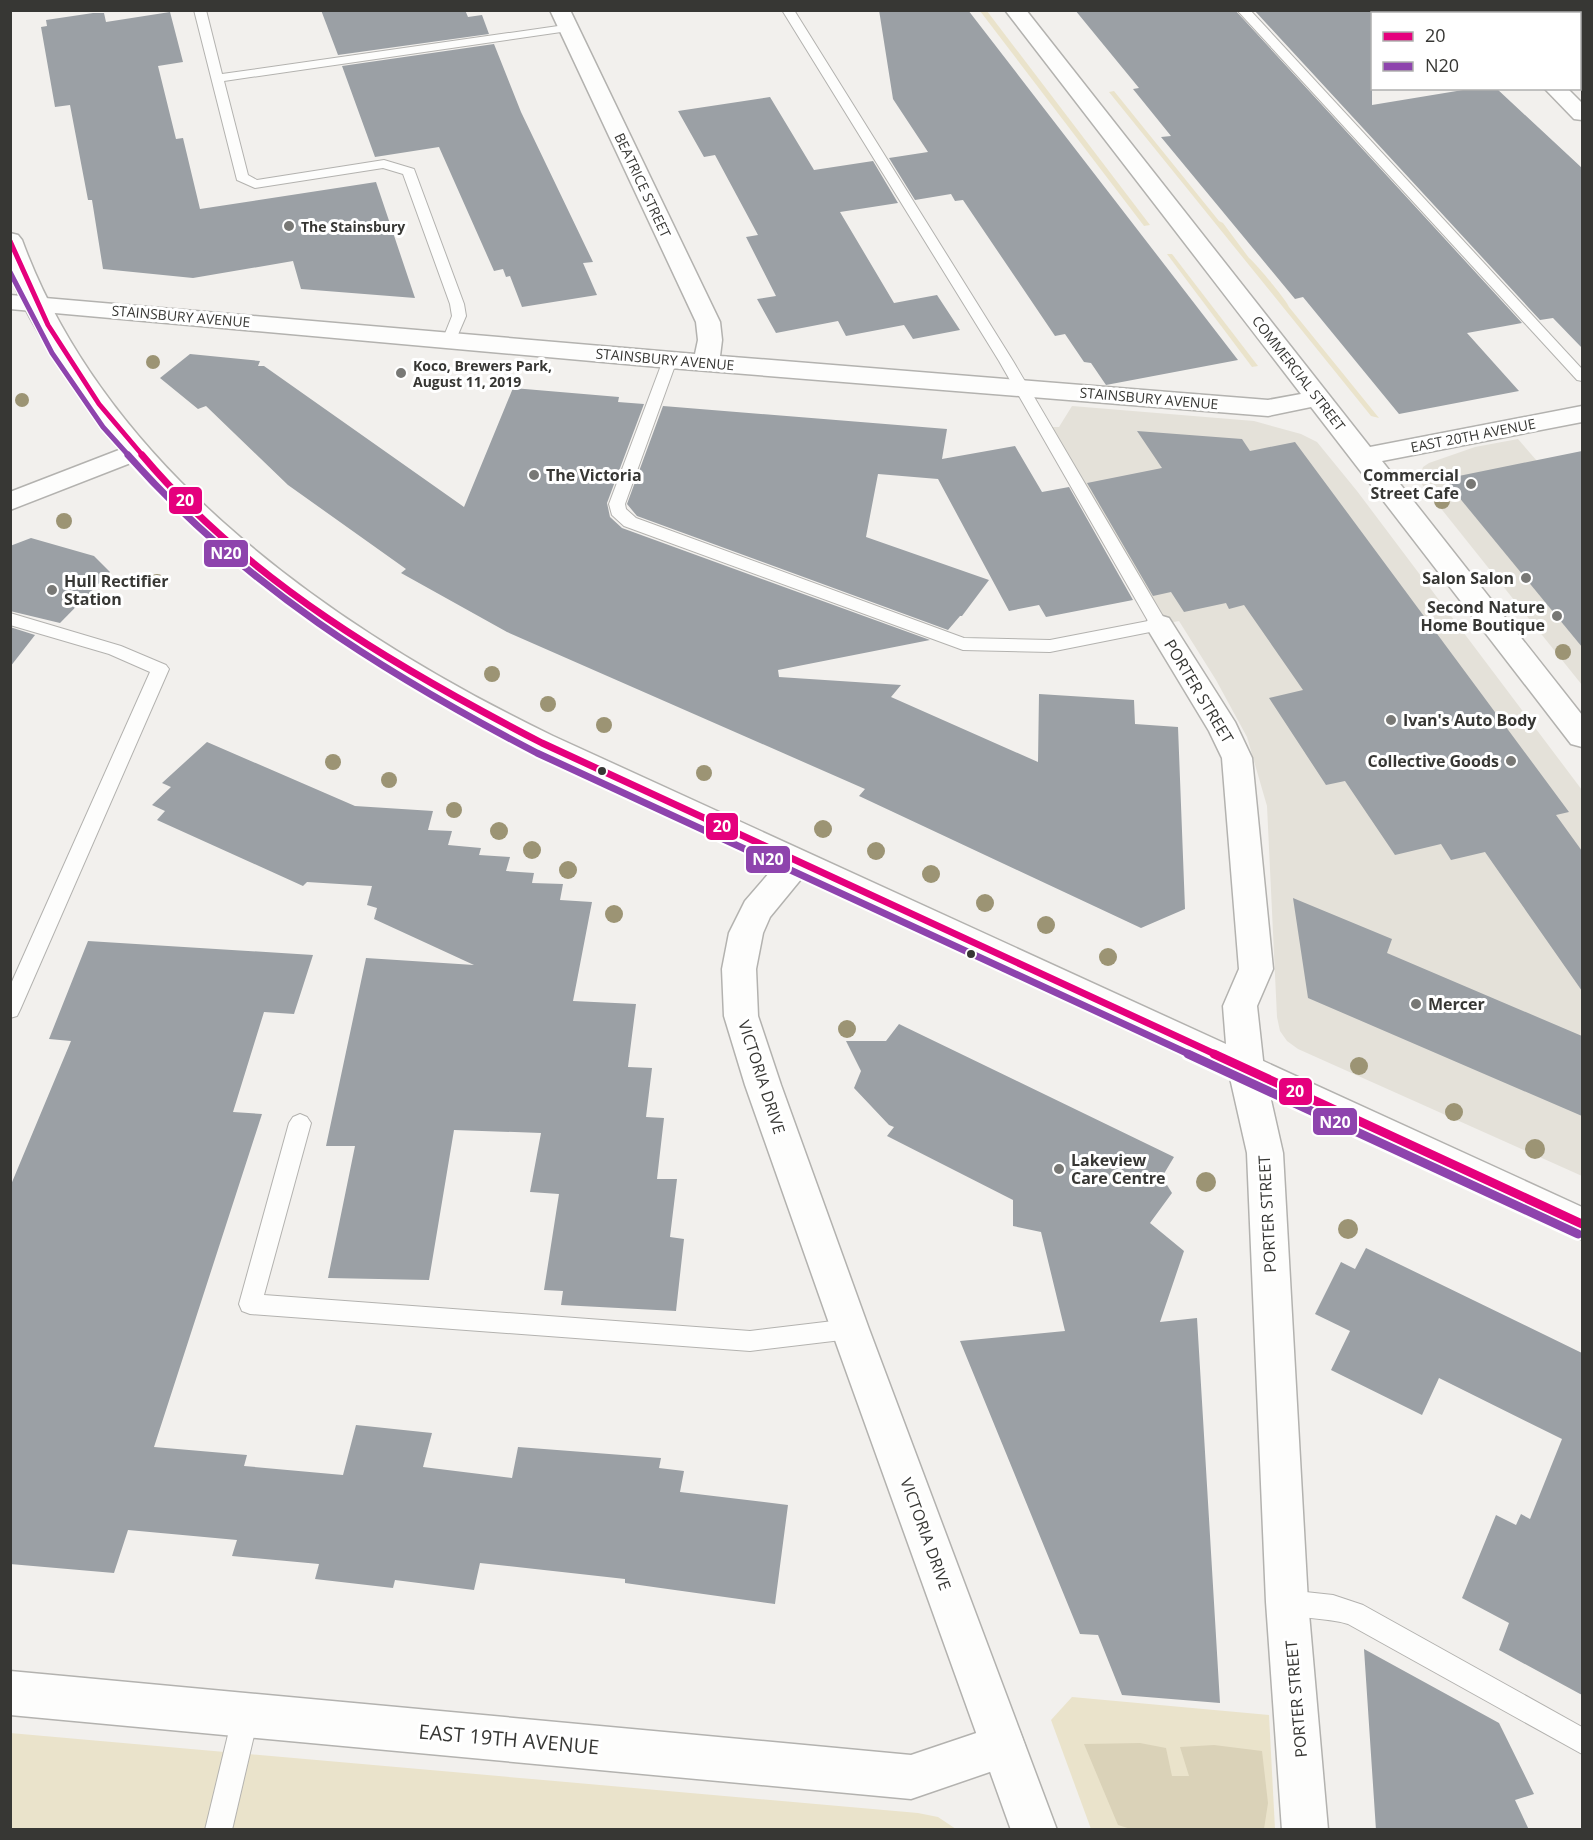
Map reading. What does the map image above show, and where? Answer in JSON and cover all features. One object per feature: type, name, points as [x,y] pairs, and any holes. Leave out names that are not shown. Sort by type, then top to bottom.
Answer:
[{"type":"street","name":"COMMERCIAL STREET","points":[[1015,10],[1582,736]]},
{"type":"street","name":"BEATRICE STREET","points":[[564,19],[708,322],[711,340],[707,363]]},
{"type":"street","points":[[1566,92],[1582,114]]},
{"type":"street","points":[[10,240],[23,303],[137,451],[185,502],[242,553],[306,604],[402,667],[489,717],[1582,1224]]},
{"type":"street","name":"STAINSBURY AVENUE","points":[[23,303],[670,360],[1268,408],[1318,398]]},
{"type":"street","name":"EAST 20TH AVENUE","points":[[1364,456],[1582,414]]},
{"type":"street","points":[[10,502],[137,451]]},
{"type":"street","name":"PORTER STREET","points":[[1160,625],[1224,730],[1237,758],[1256,969],[1240,1006],[1246,1069],[1265,1153],[1287,1602],[1305,1830]]},
{"type":"street","name":"VICTORIA DRIVE","points":[[798,861],[757,910],[746,933],[739,969],[741,1016],[763,1085],[850,1329],[1034,1830]]},
{"type":"street","name":"EAST 19TH AVENUE","points":[[10,1693],[910,1777],[1003,1746]]},
{"type":"lane","points":[[200,10],[242,177],[255,184],[384,164],[409,172],[457,304],[459,316],[449,340]]},
{"type":"lane","points":[[670,360],[616,504],[618,511],[630,522],[963,644],[1050,646],[1160,625],[1021,388],[788,10]]},
{"type":"lane","points":[[1243,10],[1582,377]]},
{"type":"lane","points":[[218,78],[564,19]]},
{"type":"lane","points":[[10,619],[115,650],[160,669],[10,1010]]},
{"type":"lane","points":[[300,1123],[250,1304],[750,1341],[850,1329]]},
{"type":"lane","points":[[1287,1602],[1333,1607],[1354,1614],[1582,1741]]},
{"type":"lane","points":[[218,1830],[246,1714]]},
{"type":"shaded area","points":[[980,11],[987,11],[1150,225],[1144,226]]},
{"type":"shaded area","points":[[1114,91],[1379,418],[1371,416],[1109,92]]},
{"type":"shaded area","points":[[1167,254],[1172,254],[1258,366],[1252,367]]},
{"type":"shaded area","points":[[1072,406],[1254,421],[1301,434],[1317,442],[1357,491],[1582,790],[1582,1176],[1298,1049],[1287,1041],[1280,1031],[1277,1017],[1267,806],[1247,737],[1216,680],[1179,621],[1159,625],[1043,427],[1059,427]]},
{"type":"shaded area","points":[[1518,439],[1582,513],[1582,685],[1419,479],[1423,467],[1429,463],[1475,447]]},
{"type":"shaded area","points":[[1072,1697],[1269,1715],[1275,1829],[1091,1829],[1051,1720]]},
{"type":"shaded area","points":[[10,1733],[918,1813],[938,1817],[956,1829],[11,1829]]},
{"type":"shaded area","points":[[1140,1743],[1166,1748],[1172,1776],[1189,1776],[1180,1747],[1214,1745],[1262,1751],[1268,1803],[1264,1829],[1134,1830],[1118,1825],[1084,1744]]},
{"type":"building","points":[[321,10],[465,10],[468,17],[482,15],[489,34],[338,55]]},
{"type":"building","points":[[879,10],[968,10],[1238,360],[1106,385],[1091,363],[1084,362],[1065,334],[1055,336],[963,200],[955,201],[951,194],[915,200],[889,158],[928,152],[893,99]]},
{"type":"building","points":[[1075,10],[1235,10],[1522,323],[1467,333],[1519,391],[1399,414],[1303,297],[1295,299],[1161,137],[1171,136],[1133,89],[1139,88]]},
{"type":"building","points":[[1254,10],[1372,10],[1372,105],[1463,90],[1498,90],[1582,168],[1582,348],[1553,318],[1540,320]]},
{"type":"building","points":[[170,12],[183,62],[158,66],[176,139],[183,138],[200,209],[376,182],[415,298],[301,289],[293,261],[193,278],[103,269],[92,200],[88,200],[70,105],[55,107],[41,27],[47,26],[46,20],[93,13],[104,13],[106,22]]},
{"type":"building","points":[[494,44],[521,112],[593,262],[583,263],[597,295],[522,307],[510,276],[506,277],[503,269],[494,271],[439,147],[375,157],[342,66]]},
{"type":"building","points":[[770,97],[814,170],[873,161],[898,203],[840,212],[894,303],[937,295],[960,330],[913,339],[904,325],[846,336],[838,321],[776,333],[757,299],[776,296],[746,237],[758,235],[715,155],[704,157],[678,111]]},
{"type":"building","points":[[190,354],[260,361],[258,366],[264,366],[464,507],[513,388],[619,397],[618,402],[644,404],[607,503],[610,517],[622,528],[930,640],[778,670],[779,677],[901,685],[891,697],[1038,762],[1039,694],[1134,700],[1135,724],[1178,727],[1185,909],[1141,928],[859,796],[865,789],[507,632],[401,573],[406,569],[288,485],[206,406],[198,409],[160,378]]},
{"type":"building","points":[[663,406],[947,429],[942,459],[1015,446],[1042,492],[1069,487],[1133,600],[1046,617],[1039,605],[1009,611],[938,479],[878,474],[866,537],[989,580],[962,616],[948,630],[637,516],[627,504]]},
{"type":"building","points":[[1137,431],[1242,439],[1250,451],[1295,442],[1569,812],[1556,815],[1582,851],[1582,991],[1485,852],[1451,860],[1441,844],[1395,855],[1345,781],[1326,785],[1269,698],[1303,690],[1244,605],[1229,609],[1226,603],[1184,612],[1171,592],[1153,596],[1087,483],[1162,468]]},
{"type":"building","points":[[1582,451],[1582,647],[1444,479]]},
{"type":"building","name":"Hull Rectifier Station","points":[[31,538],[94,556],[110,572],[60,623],[10,611],[10,546]]},
{"type":"building","points":[[10,627],[35,635],[10,667]]},
{"type":"building","points":[[207,742],[355,806],[433,811],[428,830],[452,831],[448,845],[481,848],[479,855],[510,857],[506,871],[534,873],[532,883],[563,884],[560,900],[592,902],[573,1001],[636,1004],[628,1067],[652,1068],[646,1117],[664,1118],[657,1179],[677,1179],[670,1237],[684,1239],[676,1311],[561,1305],[563,1291],[544,1290],[559,1194],[530,1192],[541,1133],[454,1130],[429,1280],[328,1278],[355,1146],[326,1146],[366,958],[474,965],[374,919],[377,908],[367,905],[372,886],[307,882],[303,886],[157,820],[165,811],[152,805],[171,787],[162,783]]},
{"type":"building","name":"Mercer","points":[[1293,898],[1392,939],[1387,953],[1582,1036],[1582,1116],[1308,998]]},
{"type":"building","points":[[88,941],[313,955],[294,1014],[264,1012],[233,1112],[262,1114],[154,1447],[247,1455],[244,1466],[343,1475],[356,1425],[432,1433],[423,1467],[512,1478],[518,1447],[661,1458],[659,1468],[684,1471],[680,1492],[788,1505],[775,1604],[625,1583],[625,1579],[480,1563],[474,1590],[395,1580],[393,1588],[315,1579],[319,1564],[232,1556],[237,1540],[128,1530],[114,1573],[10,1564],[10,1187],[71,1041],[49,1039]]},
{"type":"building","points":[[899,1024],[1174,1157],[1162,1177],[1172,1193],[1150,1223],[1184,1251],[1160,1322],[1197,1318],[1220,1703],[1122,1695],[1098,1635],[1080,1634],[960,1341],[1065,1331],[1041,1232],[1013,1226],[1013,1200],[887,1136],[894,1127],[889,1125],[854,1088],[861,1071],[846,1041],[886,1041]]},
{"type":"building","points":[[1366,1248],[1582,1353],[1582,1695],[1499,1650],[1509,1623],[1462,1598],[1496,1515],[1516,1525],[1521,1514],[1530,1519],[1562,1439],[1439,1378],[1422,1415],[1331,1370],[1350,1331],[1315,1314],[1341,1262],[1355,1269]]},
{"type":"building","points":[[1364,1649],[1499,1723],[1534,1794],[1515,1800],[1529,1830],[1376,1830]]},
{"type":"transit line","name":"20","points":[[10,241],[48,325],[99,404],[159,475],[227,541],[302,600],[380,654],[461,701],[542,743],[1582,1224]]},
{"type":"transit line","name":"N20","points":[[10,272],[52,353],[103,427],[163,495],[230,558],[303,614],[379,665],[457,712],[537,753],[1578,1234]]},
{"type":"place","name":"The Stainsbury","points":[[289,226]]},
{"type":"place","name":"Koco, Brewers Park, August 11, 2019","points":[[401,373]]},
{"type":"place","name":"The Victoria","points":[[534,475]]},
{"type":"place","name":"Commercial Street Cafe","points":[[1471,484]]},
{"type":"place","name":"Salon Salon","points":[[1526,578]]},
{"type":"place","name":"Hull Rectifier Station","points":[[52,590]]},
{"type":"place","name":"Second Nature Home Boutique","points":[[1557,616]]},
{"type":"place","name":"Ivan's Auto Body","points":[[1391,720]]},
{"type":"place","name":"Collective Goods","points":[[1511,761]]},
{"type":"place","name":"Mercer","points":[[1416,1004]]},
{"type":"place","name":"Lakeview Care Centre","points":[[1059,1169]]}]
